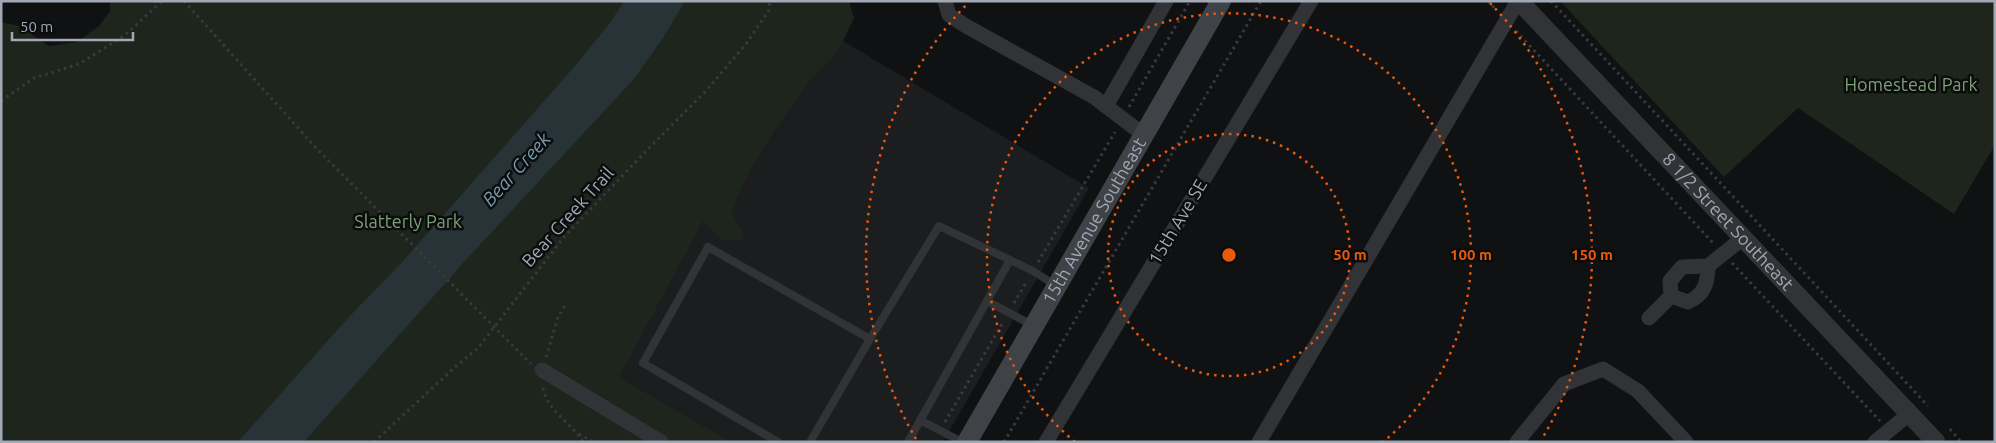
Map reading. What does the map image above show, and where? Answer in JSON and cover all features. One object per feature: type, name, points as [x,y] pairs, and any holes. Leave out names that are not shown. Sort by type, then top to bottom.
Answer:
[{"type":"main road","name":"15th Avenue Southeast","points":[[967,442],[1221,1]]},
{"type":"street","points":[[945,1],[949,15],[1106,106],[1144,135]]},
{"type":"street","points":[[1106,106],[1166,1]]},
{"type":"street","name":"15th Ave SE","points":[[1046,442],[1310,1]]},
{"type":"street","points":[[1259,442],[1518,1]]},
{"type":"street","name":"8 1/2 Street Southeast","points":[[1518,1],[1936,442]]},
{"type":"street","points":[[1649,318],[1671,296],[1670,281],[1682,267],[1708,266],[1742,238]]},
{"type":"street","points":[[1671,296],[1688,302],[1698,297],[1706,285],[1708,266]]},
{"type":"street","points":[[1516,442],[1564,384],[1603,369],[1638,391],[1686,442]]},
{"type":"street","points":[[542,370],[661,442]]},
{"type":"street","points":[[1875,442],[1909,414]]},
{"type":"lane","points":[[810,442],[939,226],[1033,271],[1057,286]]},
{"type":"lane","points":[[778,442],[643,363],[708,247],[870,339]]},
{"type":"lane","points":[[908,442],[1010,260]]},
{"type":"lane","points":[[987,301],[1034,326]]},
{"type":"lane","points":[[920,420],[962,442]]},
{"type":"path","points":[[154,1],[158,5]]},
{"type":"path","points":[[1,101],[34,78],[79,64],[125,35],[162,1]]},
{"type":"path","points":[[184,1],[316,148],[495,328]]},
{"type":"path","name":"Bear Creek Trail","points":[[374,442],[478,348],[564,237],[648,148],[706,91],[746,44],[769,10],[770,1]]},
{"type":"path","points":[[940,430],[1190,1]]},
{"type":"path","points":[[1004,442],[1261,1]]},
{"type":"path","points":[[1551,1],[1930,408]]},
{"type":"path","points":[[1507,22],[1889,430]]},
{"type":"path","points":[[542,370],[558,317],[566,304]]},
{"type":"path","points":[[1948,428],[1961,442]]},
{"type":"path","points":[[583,442],[578,433],[594,442]]},
{"type":"shaded area","points":[[806,19],[1089,188],[943,442],[732,442],[619,377]]},
{"type":"green space","name":"Slatterly Park","points":[[110,1],[849,1],[854,18],[843,41],[833,56],[810,81],[777,127],[754,163],[737,198],[732,213],[741,229],[744,240],[722,240],[703,221],[619,377],[732,442],[1,442],[1,22],[19,26],[49,46],[77,42],[99,26],[110,11]]},
{"type":"green space","name":"Homestead Park","points":[[1560,1],[1995,1],[1995,145],[1954,214],[1798,108],[1724,177]]},
{"type":"water","name":"Bear Creek","points":[[624,1],[685,1],[663,38],[633,80],[464,262],[304,442],[238,442],[347,319],[404,260],[574,67],[610,23]]}]
